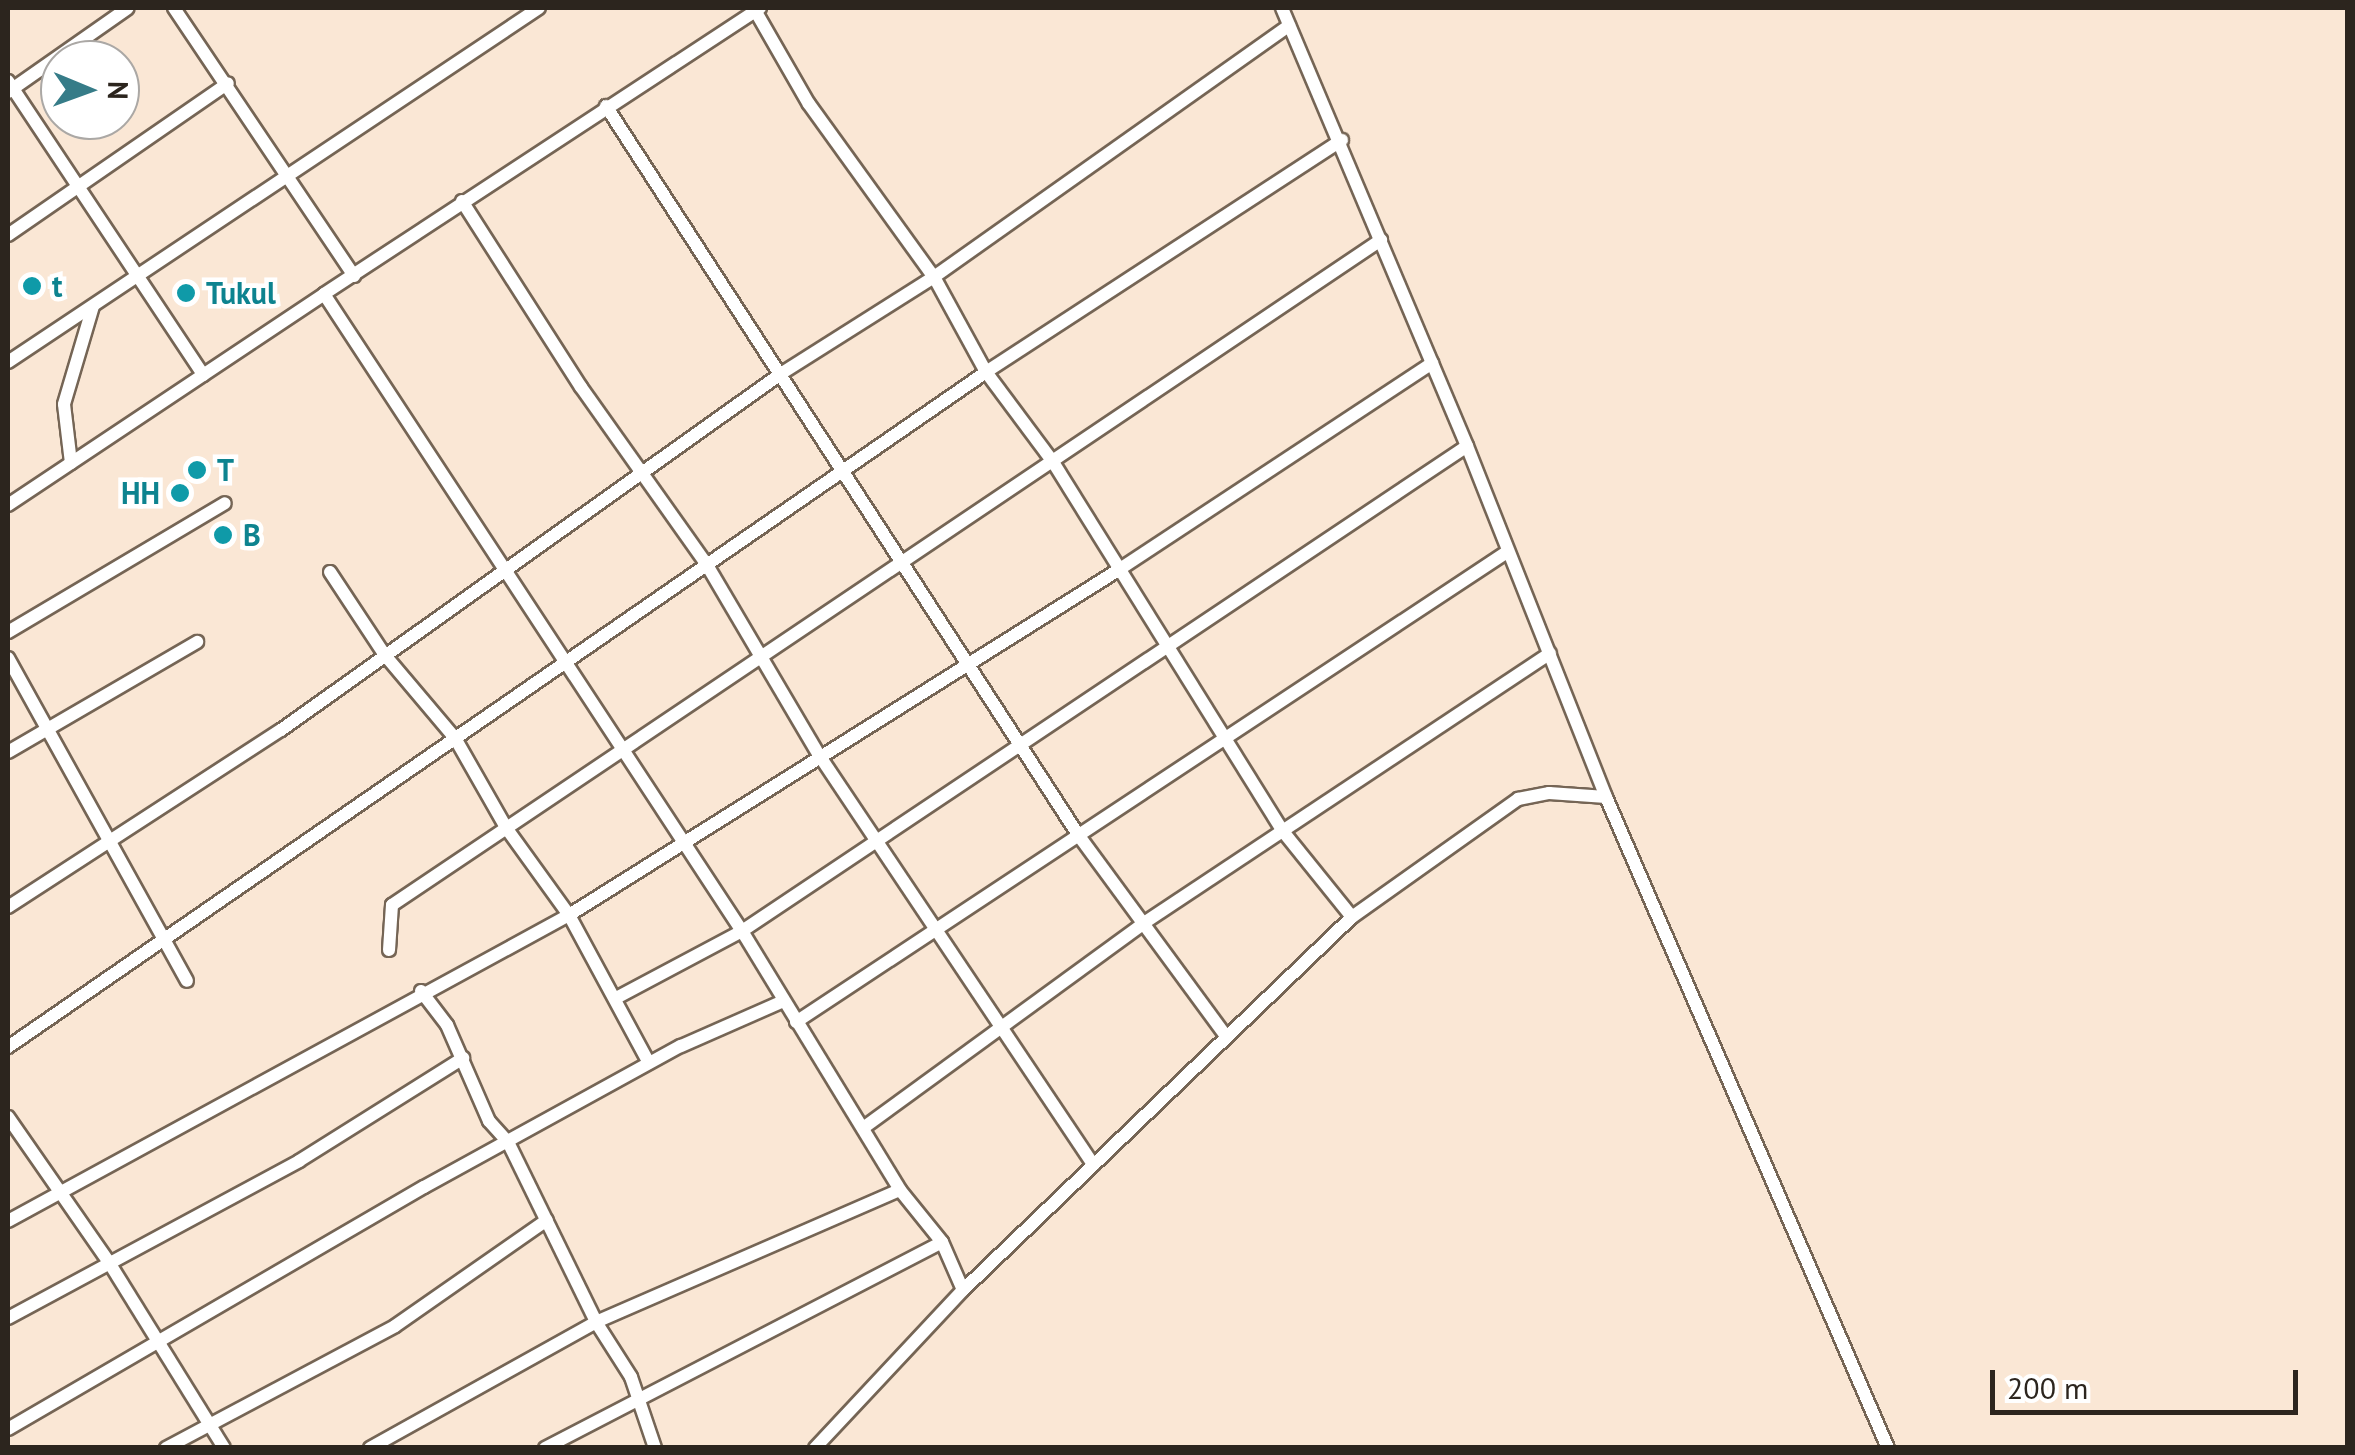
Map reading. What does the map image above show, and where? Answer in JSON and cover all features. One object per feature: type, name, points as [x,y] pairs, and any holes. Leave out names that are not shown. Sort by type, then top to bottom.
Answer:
[{"type":"street","points":[[128,8],[9,87],[79,185],[202,375]]},
{"type":"street","points":[[174,8],[354,276]]},
{"type":"street","points":[[8,362],[539,8]]},
{"type":"street","points":[[1282,8],[1342,140],[1468,446],[1606,797],[1888,1448]]},
{"type":"street","points":[[8,505],[462,201],[758,10],[820,119],[934,277],[986,372],[1052,462],[1282,829],[1352,917]]},
{"type":"street","points":[[8,907],[281,730],[782,373],[934,277],[1289,26]]},
{"type":"street","points":[[8,235],[228,84]]},
{"type":"street","points":[[606,106],[1022,741],[1078,836],[1226,1036]]},
{"type":"street","points":[[8,1046],[162,936],[986,372],[1342,140]]},
{"type":"street","points":[[462,201],[641,474],[707,565],[818,755],[997,1028],[1093,1166]]},
{"type":"street","points":[[389,950],[392,905],[1381,240]]},
{"type":"street","points":[[324,294],[742,931],[900,1190],[942,1242],[964,1290]]},
{"type":"street","points":[[71,463],[64,404],[93,306]]},
{"type":"street","points":[[8,1222],[252,1094],[421,992],[569,914],[1120,569],[1432,363]]},
{"type":"street","points":[[618,997],[742,931],[1468,446]]},
{"type":"street","points":[[8,632],[225,503]]},
{"type":"street","points":[[796,1022],[936,934],[1226,736],[1508,552]]},
{"type":"street","points":[[330,572],[384,654],[455,738],[507,829],[569,914],[618,997],[649,1063]]},
{"type":"street","points":[[8,752],[197,642]]},
{"type":"street","points":[[862,1128],[1141,924],[1550,653]]},
{"type":"street","points":[[8,658],[187,981]]},
{"type":"street","points":[[814,1448],[964,1290],[1352,917],[1518,799],[1549,793],[1606,797]]},
{"type":"street","points":[[421,992],[464,1058],[489,1121],[508,1142],[596,1322],[631,1378],[632,1398],[654,1448]]},
{"type":"street","points":[[8,1428],[649,1063],[782,1002]]},
{"type":"street","points":[[8,1318],[299,1161],[464,1058]]},
{"type":"street","points":[[8,1117],[110,1264],[224,1448]]},
{"type":"street","points":[[370,1448],[596,1322],[900,1190]]},
{"type":"street","points":[[166,1448],[395,1326],[547,1220]]},
{"type":"street","points":[[545,1448],[632,1398],[942,1242]]},
{"type":"place","name":"t","points":[[32,286]]},
{"type":"place","name":"Tukul","points":[[186,293]]},
{"type":"place","name":"T","points":[[197,470]]},
{"type":"place","name":"HH","points":[[180,493]]},
{"type":"place","name":"B","points":[[223,535]]}]
